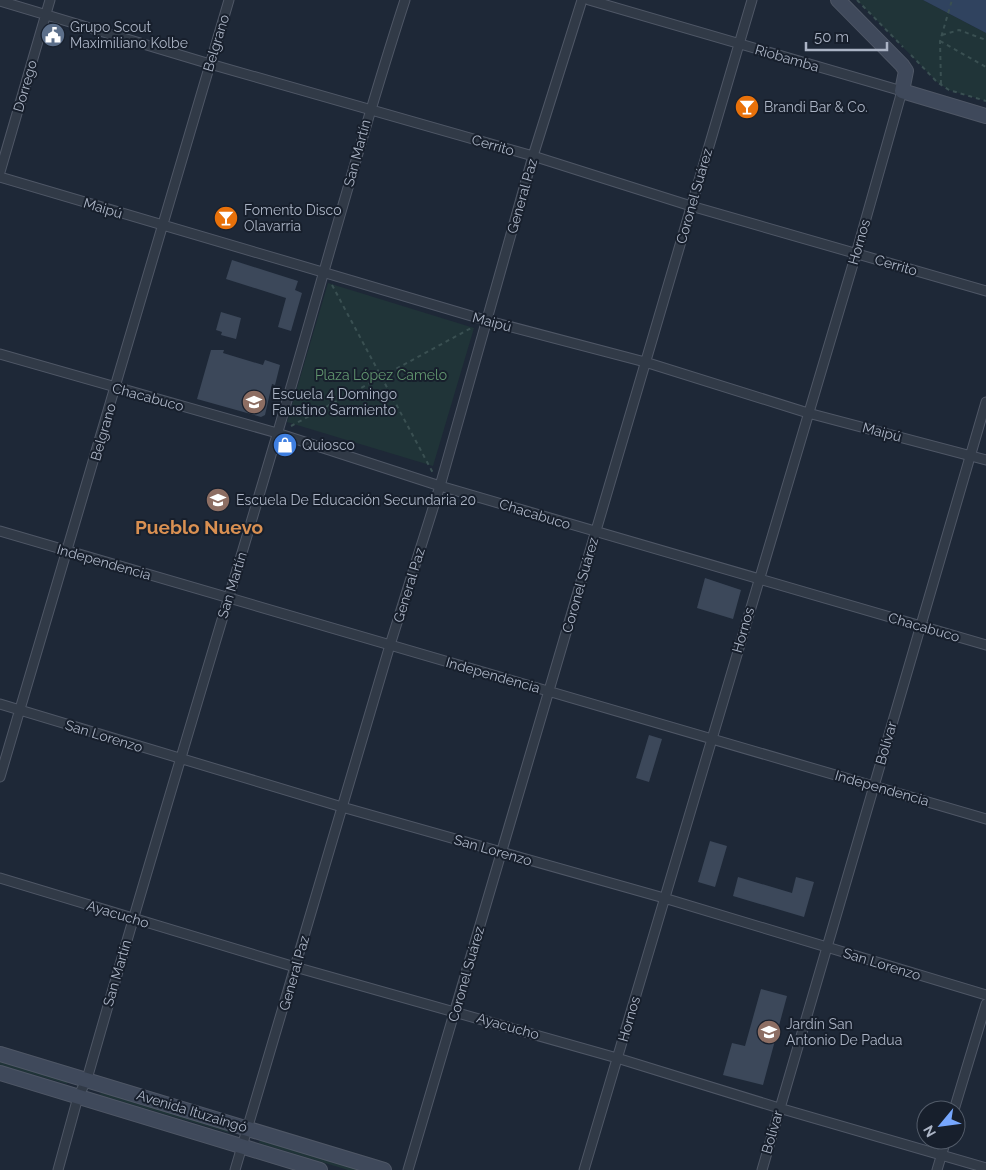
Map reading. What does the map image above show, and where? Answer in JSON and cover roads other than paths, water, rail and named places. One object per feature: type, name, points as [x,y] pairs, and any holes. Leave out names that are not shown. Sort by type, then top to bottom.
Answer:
[{"type":"main road","points":[[838,0],[902,65],[906,71],[902,91]]},
{"type":"main road","name":"Riobamba","points":[[902,91],[986,116]]},
{"type":"main road","name":"Avenida Ituzaingó","points":[[0,1054],[384,1170]]},
{"type":"main road","name":"Avenida Ituzaingó","points":[[0,1073],[242,1148],[320,1170]]},
{"type":"street","name":"Dorrego","points":[[0,172],[50,0]]},
{"type":"street","name":"Belgrano","points":[[0,777],[229,0]]},
{"type":"street","name":"San Martín","points":[[58,1170],[78,1097],[87,1079],[132,919],[325,272],[369,110],[405,0]]},
{"type":"street","name":"General Paz","points":[[236,1170],[390,645],[440,486],[485,320],[533,156],[582,0]]},
{"type":"street","name":"Riobamba","points":[[589,0],[902,91]]},
{"type":"street","name":"Coronel Suárez","points":[[408,1170],[752,0]]},
{"type":"street","name":"Cerrito","points":[[0,1],[210,64],[533,156],[691,206],[986,291]]},
{"type":"street","name":"Hornos","points":[[584,1170],[856,254],[902,91]]},
{"type":"street","name":"Maipú","points":[[0,177],[485,320],[646,362],[808,412],[986,460]]},
{"type":"street","name":"Chacabuco","points":[[0,354],[277,433],[440,486],[986,645]]},
{"type":"street","name":"Bolívar","points":[[762,1170],[825,947],[986,402]]},
{"type":"street","name":"Independencia","points":[[0,531],[986,818]]},
{"type":"street","name":"San Lorenzo","points":[[0,704],[342,807],[664,898],[986,995]]},
{"type":"street","name":"Ayacucho","points":[[0,878],[295,967],[618,1058],[779,1108],[986,1168]]},
{"type":"street","points":[[957,1100],[986,1004]]},
{"type":"street","points":[[937,1170],[943,1150]]},
{"type":"water","points":[[923,0],[986,0],[986,33]]},
{"type":"place","name":"Grupo Scout Maximiliano Kolbe","points":[[53,35]]},
{"type":"place","name":"Brandi Bar & Co.","points":[[747,107]]},
{"type":"place","name":"Fomento Disco Olavarria","points":[[226,218]]},
{"type":"place","name":"Escuela 4 Domingo Faustino Sarmiento","points":[[254,402]]},
{"type":"place","name":"Quiosco","points":[[285,445]]},
{"type":"place","name":"Escuela De Educación Secundaria 20","points":[[218,500]]},
{"type":"place","name":"Jardín San Antonio De Padua","points":[[769,1032]]},
{"type":"district","name":"Pueblo Nuevo","points":[[199,527]]},
{"type":"park label","name":"Plaza López Camelo","points":[[381,375]]}]
